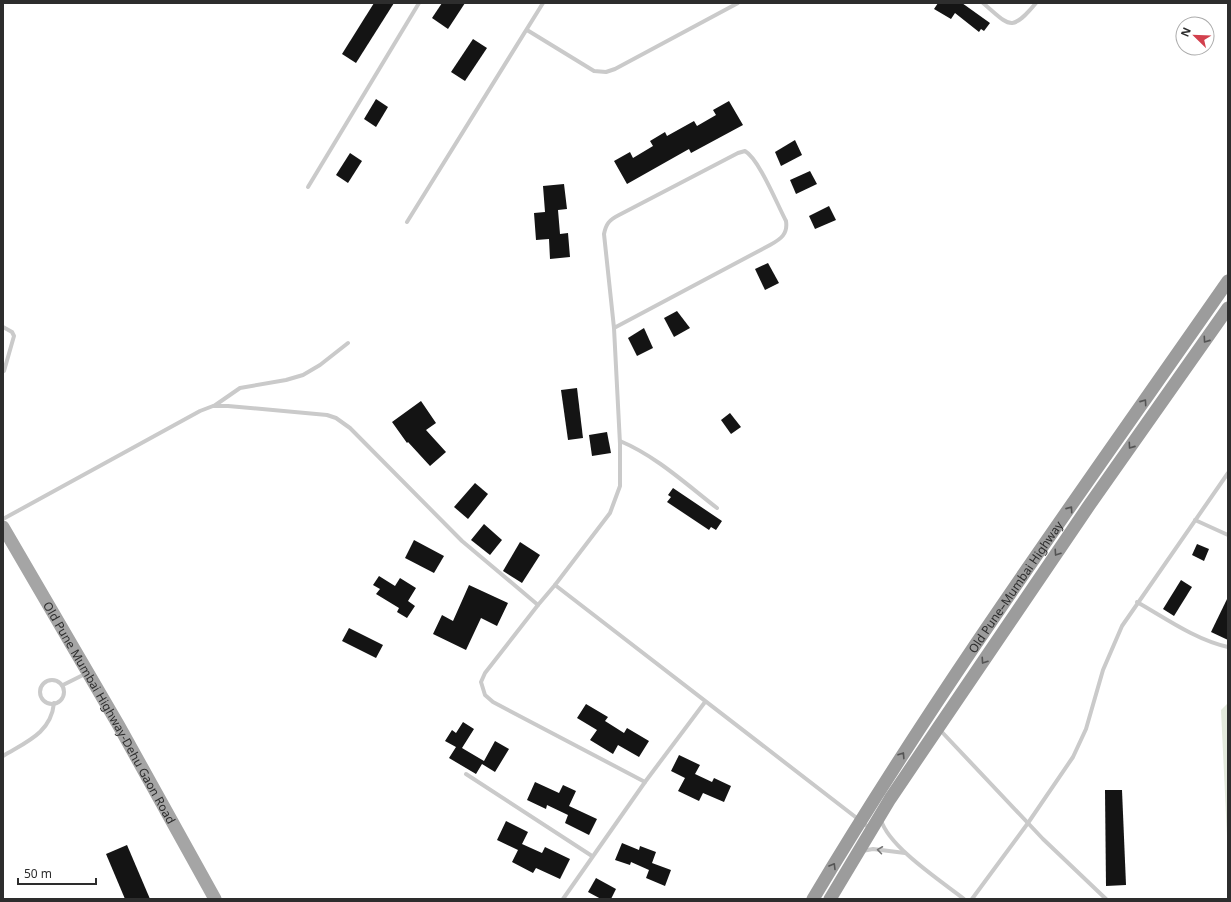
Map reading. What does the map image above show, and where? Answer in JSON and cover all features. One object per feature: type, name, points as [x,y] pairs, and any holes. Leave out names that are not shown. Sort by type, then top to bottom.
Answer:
[{"type":"highway","name":"Old Pune–Mumbai Highway","points":[[813,899],[860,820],[928,715],[992,620],[1228,282]]},
{"type":"highway","name":"Old Pune–Mumbai Highway","points":[[830,899],[880,816],[938,728],[1088,507],[1228,308]]},
{"type":"main road","name":"Old Pune Mumbai Highway-Dehu Gaon Road","points":[[3,527],[86,673],[119,726],[215,899]]},
{"type":"lane","points":[[308,187],[419,3]]},
{"type":"lane","points":[[407,222],[543,3]]},
{"type":"lane","points":[[527,30],[594,71],[606,72],[632,60],[738,3]]},
{"type":"lane","points":[[983,3],[1005,21],[1012,23],[1019,22],[1036,3]]},
{"type":"lane","points":[[614,328],[770,245],[785,234],[787,227],[786,221],[761,170],[748,153],[745,151],[738,153],[610,219],[606,225],[604,234],[614,328],[620,441],[620,486],[613,508],[601,526],[485,673],[481,682],[485,695],[513,713],[645,782]]},
{"type":"lane","points":[[3,327],[12,332],[14,336],[14,343],[4,371]]},
{"type":"lane","points":[[3,519],[200,411],[213,406],[240,388],[286,380],[303,374],[320,365],[348,343]]},
{"type":"lane","points":[[213,406],[327,415],[336,418],[350,428],[462,541],[538,606]]},
{"type":"lane","points":[[620,441],[636,447],[654,459],[717,508]]},
{"type":"lane","points":[[972,899],[1028,823],[1073,757],[1086,729],[1103,670],[1112,646],[1122,626],[1137,602],[1228,473]]},
{"type":"lane","points":[[1195,520],[1228,535]]},
{"type":"lane","points":[[555,585],[705,702],[872,829]]},
{"type":"lane","points":[[1137,602],[1185,630],[1228,647]]},
{"type":"lane","points":[[62,685],[86,673]]},
{"type":"lane","points":[[52,680],[60,682],[62,685],[63,696],[54,703],[47,702],[42,697],[42,685],[45,682],[52,680]]},
{"type":"lane","points":[[563,899],[645,782],[705,702]]},
{"type":"lane","points":[[3,756],[42,731],[53,715],[54,703]]},
{"type":"lane","points":[[938,728],[1028,823],[1106,899]]},
{"type":"lane","points":[[466,774],[592,856]]},
{"type":"lane","points":[[880,816],[885,829],[905,853],[964,899]]},
{"type":"lane","points":[[856,855],[863,851],[873,849],[905,853]]},
{"type":"shaded area","points":[[1228,703],[1228,857],[1221,710]]},
{"type":"building","points":[[374,3],[394,3],[356,63],[342,54]]},
{"type":"building","points":[[442,3],[465,3],[448,29],[432,18]]},
{"type":"building","points":[[938,3],[962,3],[990,23],[984,31],[981,29],[979,32],[955,13],[951,19],[934,9]]},
{"type":"building","points":[[473,39],[487,48],[465,81],[451,72]]},
{"type":"building","points":[[376,99],[388,107],[376,127],[364,119]]},
{"type":"building","points":[[729,101],[743,125],[691,153],[689,149],[627,184],[614,161],[630,152],[633,158],[653,146],[650,141],[665,132],[667,136],[694,121],[697,126],[716,115],[713,110]]},
{"type":"building","points":[[795,140],[802,155],[781,166],[775,152]]},
{"type":"building","points":[[350,153],[362,161],[348,183],[336,175]]},
{"type":"building","points":[[810,171],[817,184],[796,194],[790,180]]},
{"type":"building","points":[[564,184],[567,209],[558,210],[560,234],[568,233],[570,257],[550,259],[549,239],[536,240],[534,213],[545,212],[543,186]]},
{"type":"building","points":[[829,206],[836,220],[815,229],[809,216]]},
{"type":"building","points":[[768,263],[779,283],[765,290],[755,269]]},
{"type":"building","points":[[677,311],[690,328],[674,337],[664,318]]},
{"type":"building","points":[[644,328],[653,348],[637,356],[628,338]]},
{"type":"building","points":[[577,388],[583,438],[568,440],[561,390]]},
{"type":"building","points":[[421,401],[436,423],[426,430],[446,452],[430,466],[408,442],[407,443],[392,422]]},
{"type":"building","points":[[730,413],[741,427],[731,434],[721,420]]},
{"type":"building","points":[[607,432],[611,453],[592,456],[589,435]]},
{"type":"building","points":[[475,483],[488,494],[468,519],[454,507]]},
{"type":"building","points":[[673,488],[722,521],[716,530],[711,527],[709,530],[667,502],[671,497],[668,495]]},
{"type":"building","points":[[484,524],[502,540],[490,555],[471,540]]},
{"type":"building","points":[[414,540],[444,556],[434,573],[405,558]]},
{"type":"building","points":[[520,542],[540,555],[522,583],[503,571]]},
{"type":"building","points":[[1197,544],[1209,549],[1204,561],[1192,555]]},
{"type":"building","points":[[379,576],[395,586],[400,578],[416,588],[408,601],[415,606],[407,618],[397,612],[399,608],[376,594],[380,589],[373,585]]},
{"type":"building","points":[[1181,580],[1192,587],[1174,616],[1163,609]]},
{"type":"building","points":[[469,585],[508,603],[497,626],[481,618],[466,650],[433,634],[442,615],[453,621]]},
{"type":"building","points":[[1228,597],[1228,640],[1211,632]]},
{"type":"building","points":[[349,628],[383,645],[376,658],[342,641]]},
{"type":"building","points":[[586,704],[608,717],[605,721],[624,733],[627,728],[649,741],[639,757],[618,745],[613,754],[590,740],[597,730],[577,718]]},
{"type":"building","points":[[463,722],[474,729],[462,748],[484,761],[495,741],[509,749],[495,772],[482,764],[476,774],[449,758],[456,747],[445,741],[452,730],[456,733]]},
{"type":"building","points":[[679,755],[700,765],[695,774],[712,782],[714,778],[731,786],[724,802],[703,793],[699,801],[678,791],[685,778],[671,771]]},
{"type":"building","points":[[535,782],[559,793],[563,785],[576,791],[569,806],[597,819],[589,835],[565,823],[568,815],[547,805],[546,809],[527,800]]},
{"type":"building","points":[[1105,790],[1122,790],[1126,885],[1106,886]]},
{"type":"building","points":[[506,821],[528,832],[522,844],[542,853],[545,847],[570,859],[560,879],[536,868],[533,873],[512,862],[518,850],[497,840]]},
{"type":"building","points":[[622,843],[639,850],[640,846],[656,852],[652,863],[671,870],[665,886],[646,878],[649,870],[631,862],[630,865],[615,860]]},
{"type":"building","points":[[127,845],[150,899],[125,899],[106,854]]},
{"type":"building","points":[[596,878],[616,889],[611,899],[601,899],[588,892]]}]
